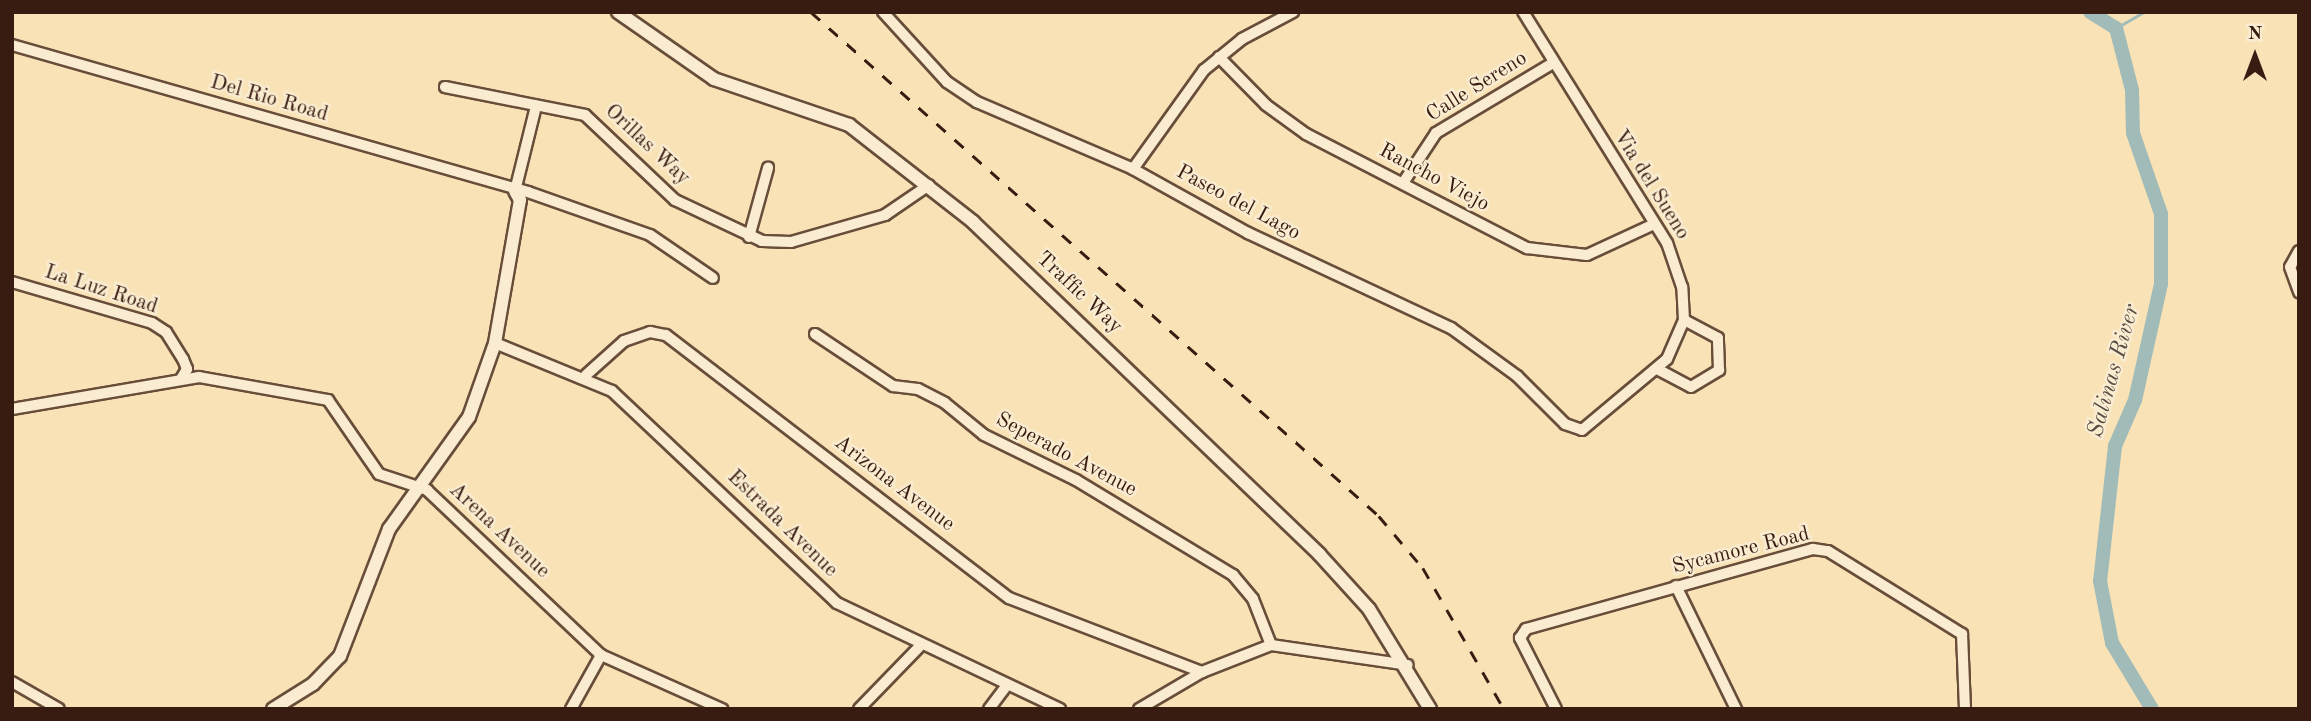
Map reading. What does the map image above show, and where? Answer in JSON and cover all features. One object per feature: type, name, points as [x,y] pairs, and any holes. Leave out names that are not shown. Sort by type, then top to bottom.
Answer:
[{"type":"street","name":"Traffic Way","points":[[618,12],[714,79],[833,116],[929,184],[1114,352],[1319,554],[1408,665],[1430,709]]},
{"type":"street","name":"Paseo del Lago","points":[[883,12],[947,82],[977,102],[1133,169],[1248,233],[1451,328],[1517,376],[1575,430],[1590,427],[1659,370]]},
{"type":"street","points":[[1133,169],[1171,107],[1219,57],[1293,12]]},
{"type":"street","name":"Via del Sueno","points":[[1523,12],[1654,224],[1678,268],[1684,320]]},
{"type":"street","name":"Del Rio Road","points":[[12,45],[515,191]]},
{"type":"street","name":"Rancho Viejo","points":[[1219,57],[1286,120],[1518,244],[1555,256],[1608,250],[1654,224]]},
{"type":"street","name":"Calle Sereno","points":[[1403,183],[1436,133],[1553,63]]},
{"type":"street","name":"Orillas Way","points":[[444,87],[593,119],[662,191],[749,237],[791,242],[871,219],[929,184]]},
{"type":"street","points":[[273,709],[313,684],[340,656],[380,547],[416,486],[444,457],[469,417],[495,343],[520,200],[515,191],[536,106]]},
{"type":"street","points":[[749,237],[768,168]]},
{"type":"street","points":[[515,191],[650,235],[713,278]]},
{"type":"street","points":[[2299,251],[2290,267],[2299,292]]},
{"type":"street","name":"La Luz Road","points":[[12,282],[166,332],[187,369],[181,379]]},
{"type":"street","points":[[1684,320],[1718,338],[1718,370],[1691,387],[1659,370],[1684,320]]},
{"type":"street","name":"Arizona Avenue","points":[[586,375],[624,341],[649,332],[666,335],[1009,598],[1202,672]]},
{"type":"street","name":"Seperado Avenue","points":[[816,334],[893,386],[918,389],[945,402],[984,435],[1016,445],[1224,569],[1253,599],[1271,645]]},
{"type":"street","name":"Estrada Avenue","points":[[495,343],[586,375],[640,415],[837,603],[919,647],[1060,709]]},
{"type":"street","name":"Arena Avenue","points":[[12,409],[181,379],[218,379],[328,400],[379,474],[396,484],[416,486],[477,535],[601,655],[722,709]]},
{"type":"street","name":"Sycamore Road","points":[[1556,709],[1520,633],[1790,554],[1828,551],[1962,634],[1965,709]]},
{"type":"street","points":[[1676,586],[1736,709]]},
{"type":"street","points":[[1139,709],[1202,672],[1271,645],[1408,665]]},
{"type":"street","points":[[859,709],[919,647]]},
{"type":"street","points":[[571,709],[601,655]]},
{"type":"street","points":[[12,682],[59,709]]},
{"type":"street","points":[[989,709],[1007,685]]},
{"type":"waterway","name":"Salinas River","points":[[2090,12],[2116,28],[2132,90],[2133,133],[2161,214],[2161,284],[2135,400],[2115,446],[2100,581],[2112,643],[2152,709]]},
{"type":"waterway","points":[[2116,28],[2144,12]]},
{"type":"railway","points":[[811,12],[1379,516],[1423,568],[1504,709]]}]
